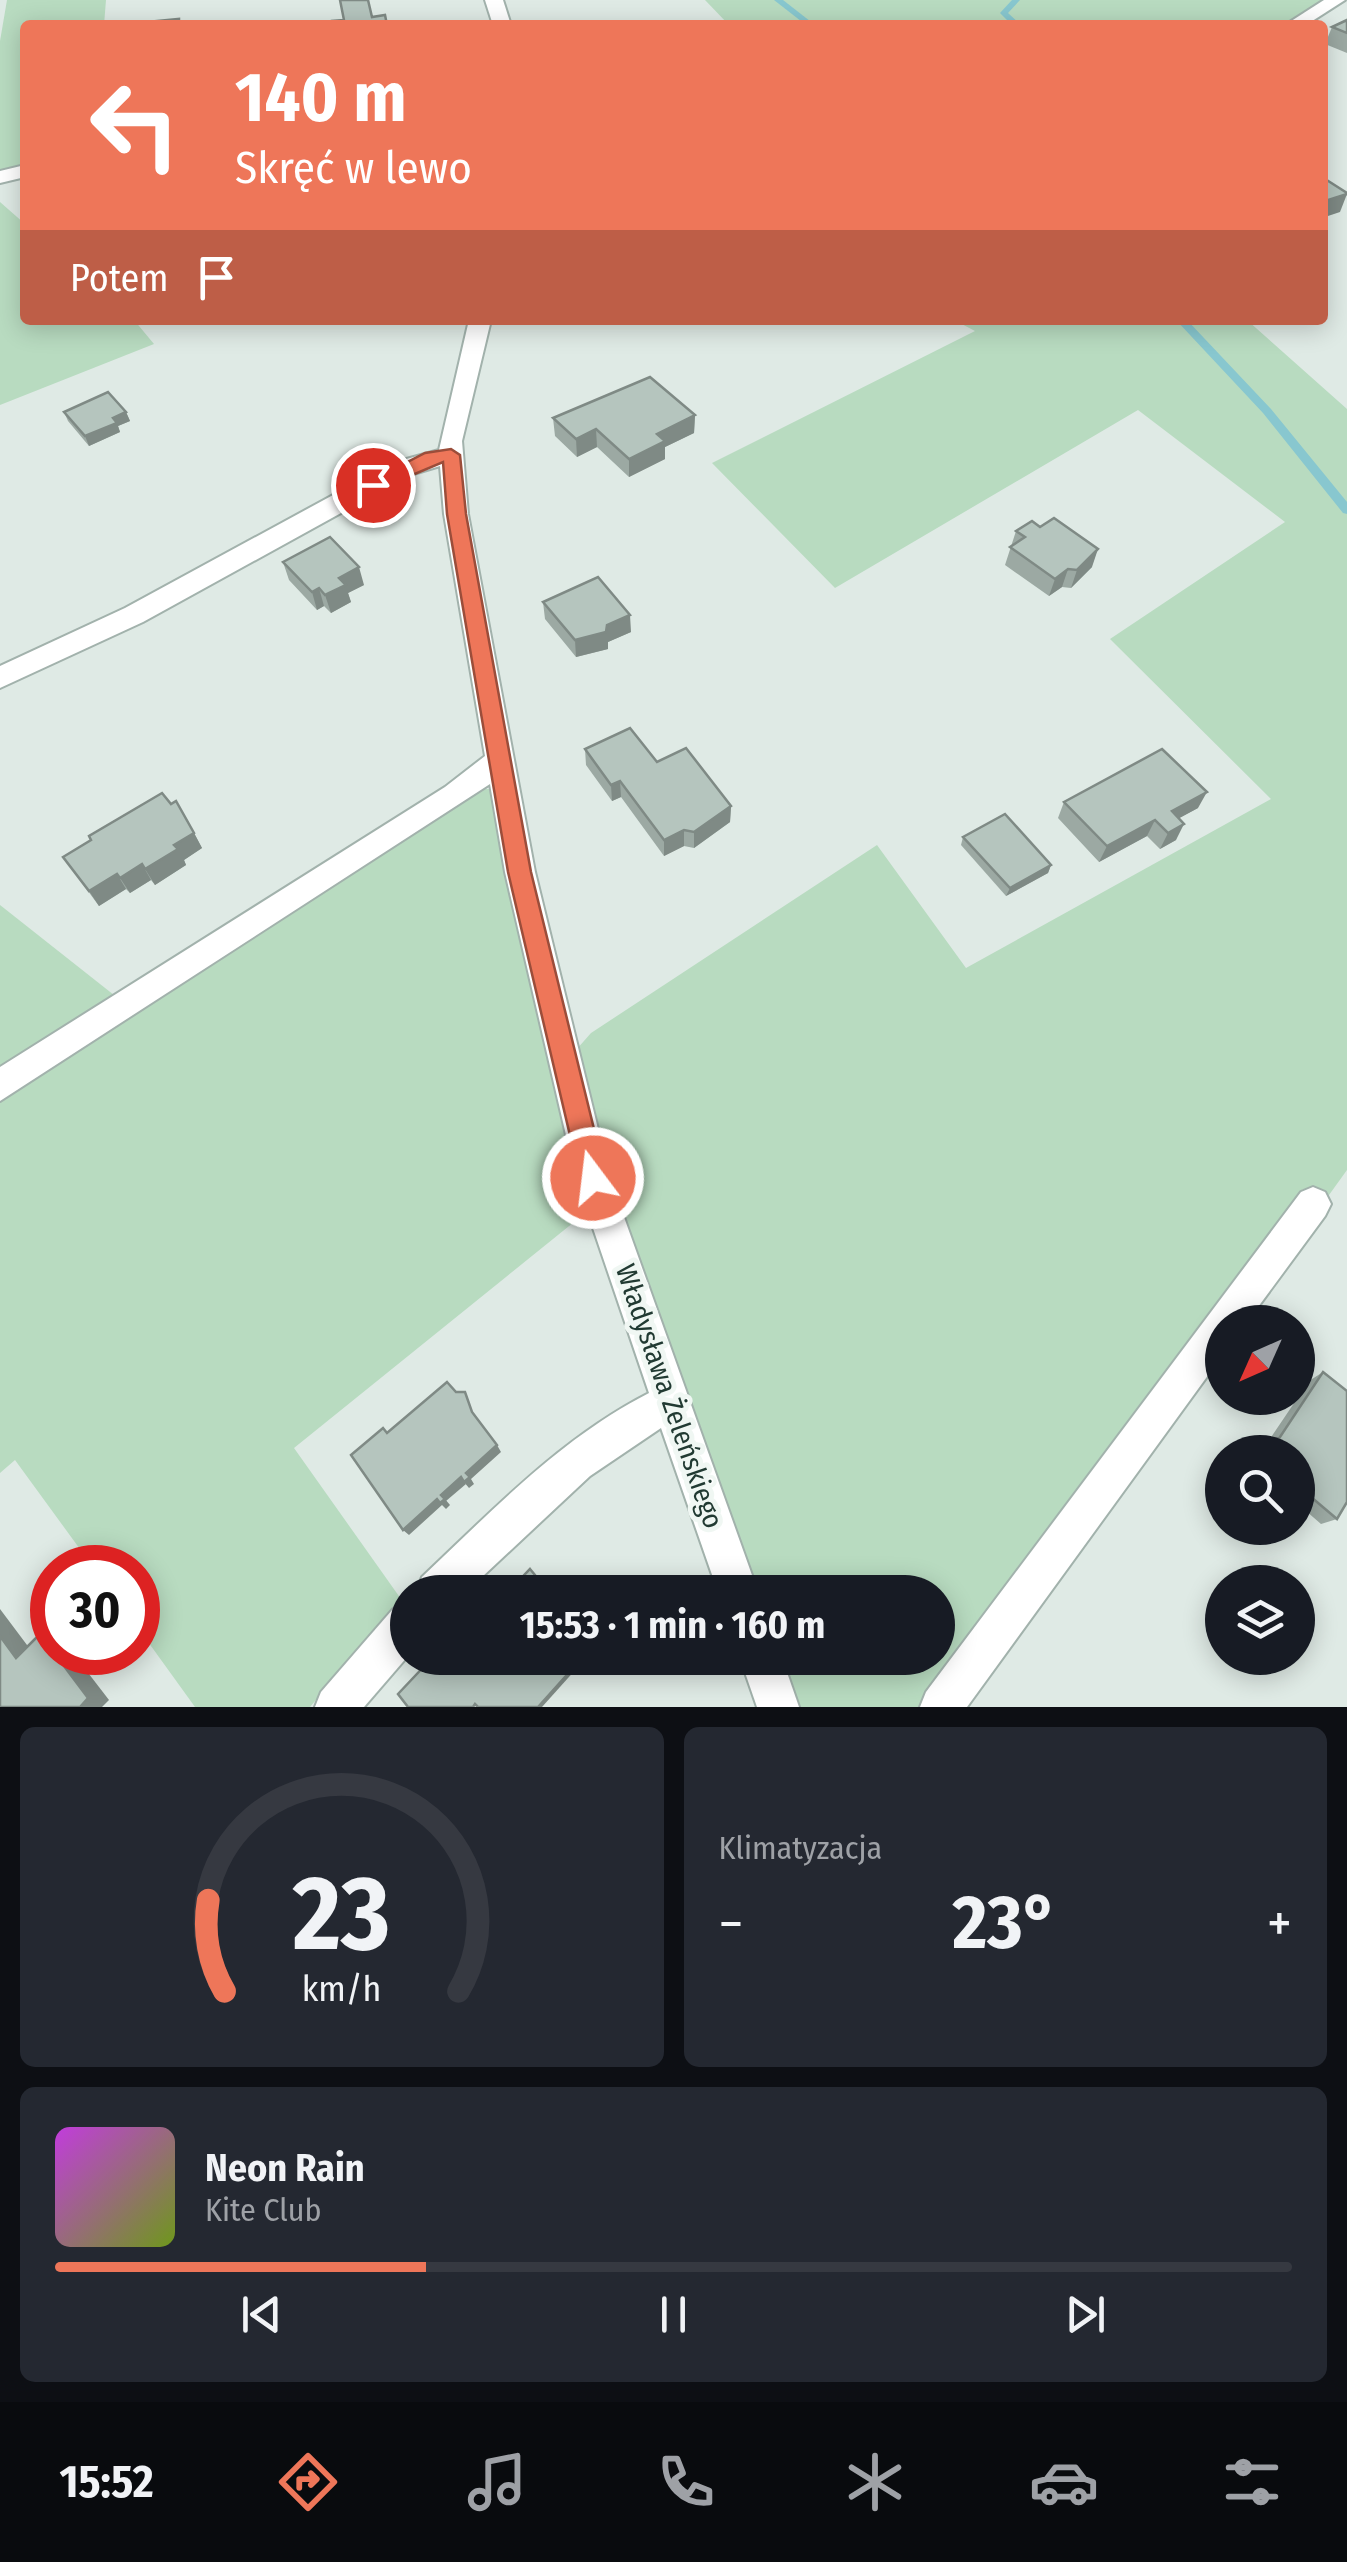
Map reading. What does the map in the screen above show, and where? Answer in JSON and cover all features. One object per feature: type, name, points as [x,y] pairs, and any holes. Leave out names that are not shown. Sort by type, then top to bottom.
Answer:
[{"type":"street","points":[[1302,20],[1336,0]]},
{"type":"street","name":"Władysława Żeleńskiego","points":[[479,325],[452,424],[451,455],[459,530],[520,872],[593,1178],[732,1575]]},
{"type":"street","points":[[0,678],[134,615],[402,470],[451,455]]},
{"type":"street","points":[[0,1086],[455,795],[501,759]]},
{"type":"street","points":[[1238,1305],[1312,1204]]},
{"type":"street","points":[[941,1707],[1205,1350]]},
{"type":"street","points":[[455,1575],[582,1453],[624,1424],[672,1402]]},
{"type":"street","points":[[336,1707],[390,1645]]},
{"type":"street","points":[[767,1675],[778,1707]]},
{"type":"green space","points":[[7,0],[106,0],[104,20],[20,20],[20,167],[0,173],[0,41]]},
{"type":"green space","points":[[705,0],[1327,0],[1293,20],[724,20]]},
{"type":"green space","points":[[0,202],[20,220],[20,325],[138,325],[154,344],[0,405]]},
{"type":"green space","points":[[964,325],[1253,325],[1347,409],[1347,1170],[1329,1195],[1303,1189],[1217,1305],[1205,1305],[1205,1321],[955,1657],[955,1575],[750,1575],[605,1172],[576,1050],[591,1033],[877,845],[966,968],[1271,799],[1110,639],[1285,522],[1138,410],[835,588],[712,463],[975,331]]},
{"type":"green space","points":[[476,789],[489,789],[584,1214],[294,1448],[390,1583],[390,1612],[310,1707],[195,1707],[160,1658],[160,1545],[77,1545],[15,1460],[0,1473],[0,1102]]},
{"type":"green space","points":[[0,905],[119,999],[0,1078]]},
{"type":"green space","points":[[786,1675],[942,1675],[918,1707],[798,1707]]},
{"type":"building","points":[[340,0],[368,0],[372,17],[385,15],[386,20],[344,20]]},
{"type":"building","points":[[1347,20],[1347,33],[1332,27]]},
{"type":"building","points":[[1328,181],[1347,193],[1328,200]]},
{"type":"building","points":[[650,377],[695,415],[657,434],[665,441],[629,459],[596,429],[576,439],[553,418]]},
{"type":"building","points":[[108,392],[126,412],[113,418],[117,423],[85,436],[64,412]]},
{"type":"building","points":[[1054,518],[1098,549],[1077,570],[1068,569],[1055,579],[1010,547],[1025,537],[1016,531],[1032,521],[1040,527]]},
{"type":"building","points":[[330,537],[359,567],[339,578],[346,585],[325,595],[319,588],[312,592],[283,562]]},
{"type":"building","points":[[598,577],[630,615],[607,625],[606,632],[575,640],[543,602]]},
{"type":"building","points":[[630,728],[657,762],[686,748],[731,806],[694,832],[684,830],[664,840],[620,781],[611,785],[585,749]]},
{"type":"building","points":[[1162,749],[1207,792],[1172,811],[1184,824],[1168,833],[1155,820],[1107,846],[1064,802]]},
{"type":"building","points":[[162,793],[171,804],[176,801],[194,833],[174,845],[178,849],[145,869],[142,864],[89,891],[63,857],[91,840],[89,836]]},
{"type":"building","points":[[1005,814],[1051,865],[1010,888],[963,837]]},
{"type":"building","points":[[1323,1372],[1347,1391],[1347,1502],[1337,1519],[1315,1500],[1315,1435],[1281,1435],[1295,1415],[1315,1415],[1315,1384]]},
{"type":"building","points":[[447,1382],[456,1392],[465,1392],[472,1412],[497,1445],[466,1473],[470,1477],[464,1482],[461,1477],[441,1495],[445,1499],[440,1503],[437,1499],[403,1530],[351,1455],[383,1428],[387,1433]]},
{"type":"building","points":[[0,1636],[16,1658],[30,1644],[30,1675],[71,1675],[88,1698],[80,1707],[0,1707]]},
{"type":"building","points":[[416,1675],[567,1675],[538,1707],[408,1707],[398,1694]]},
{"type":"waterway","points":[[778,0],[804,20]]},
{"type":"waterway","points":[[1012,20],[1004,13],[1016,0]]},
{"type":"waterway","points":[[1186,325],[1267,411],[1347,510]]},
{"type":"route","points":[[373,485],[431,457],[451,455],[456,514],[520,872],[558,1048],[593,1178]]}]
